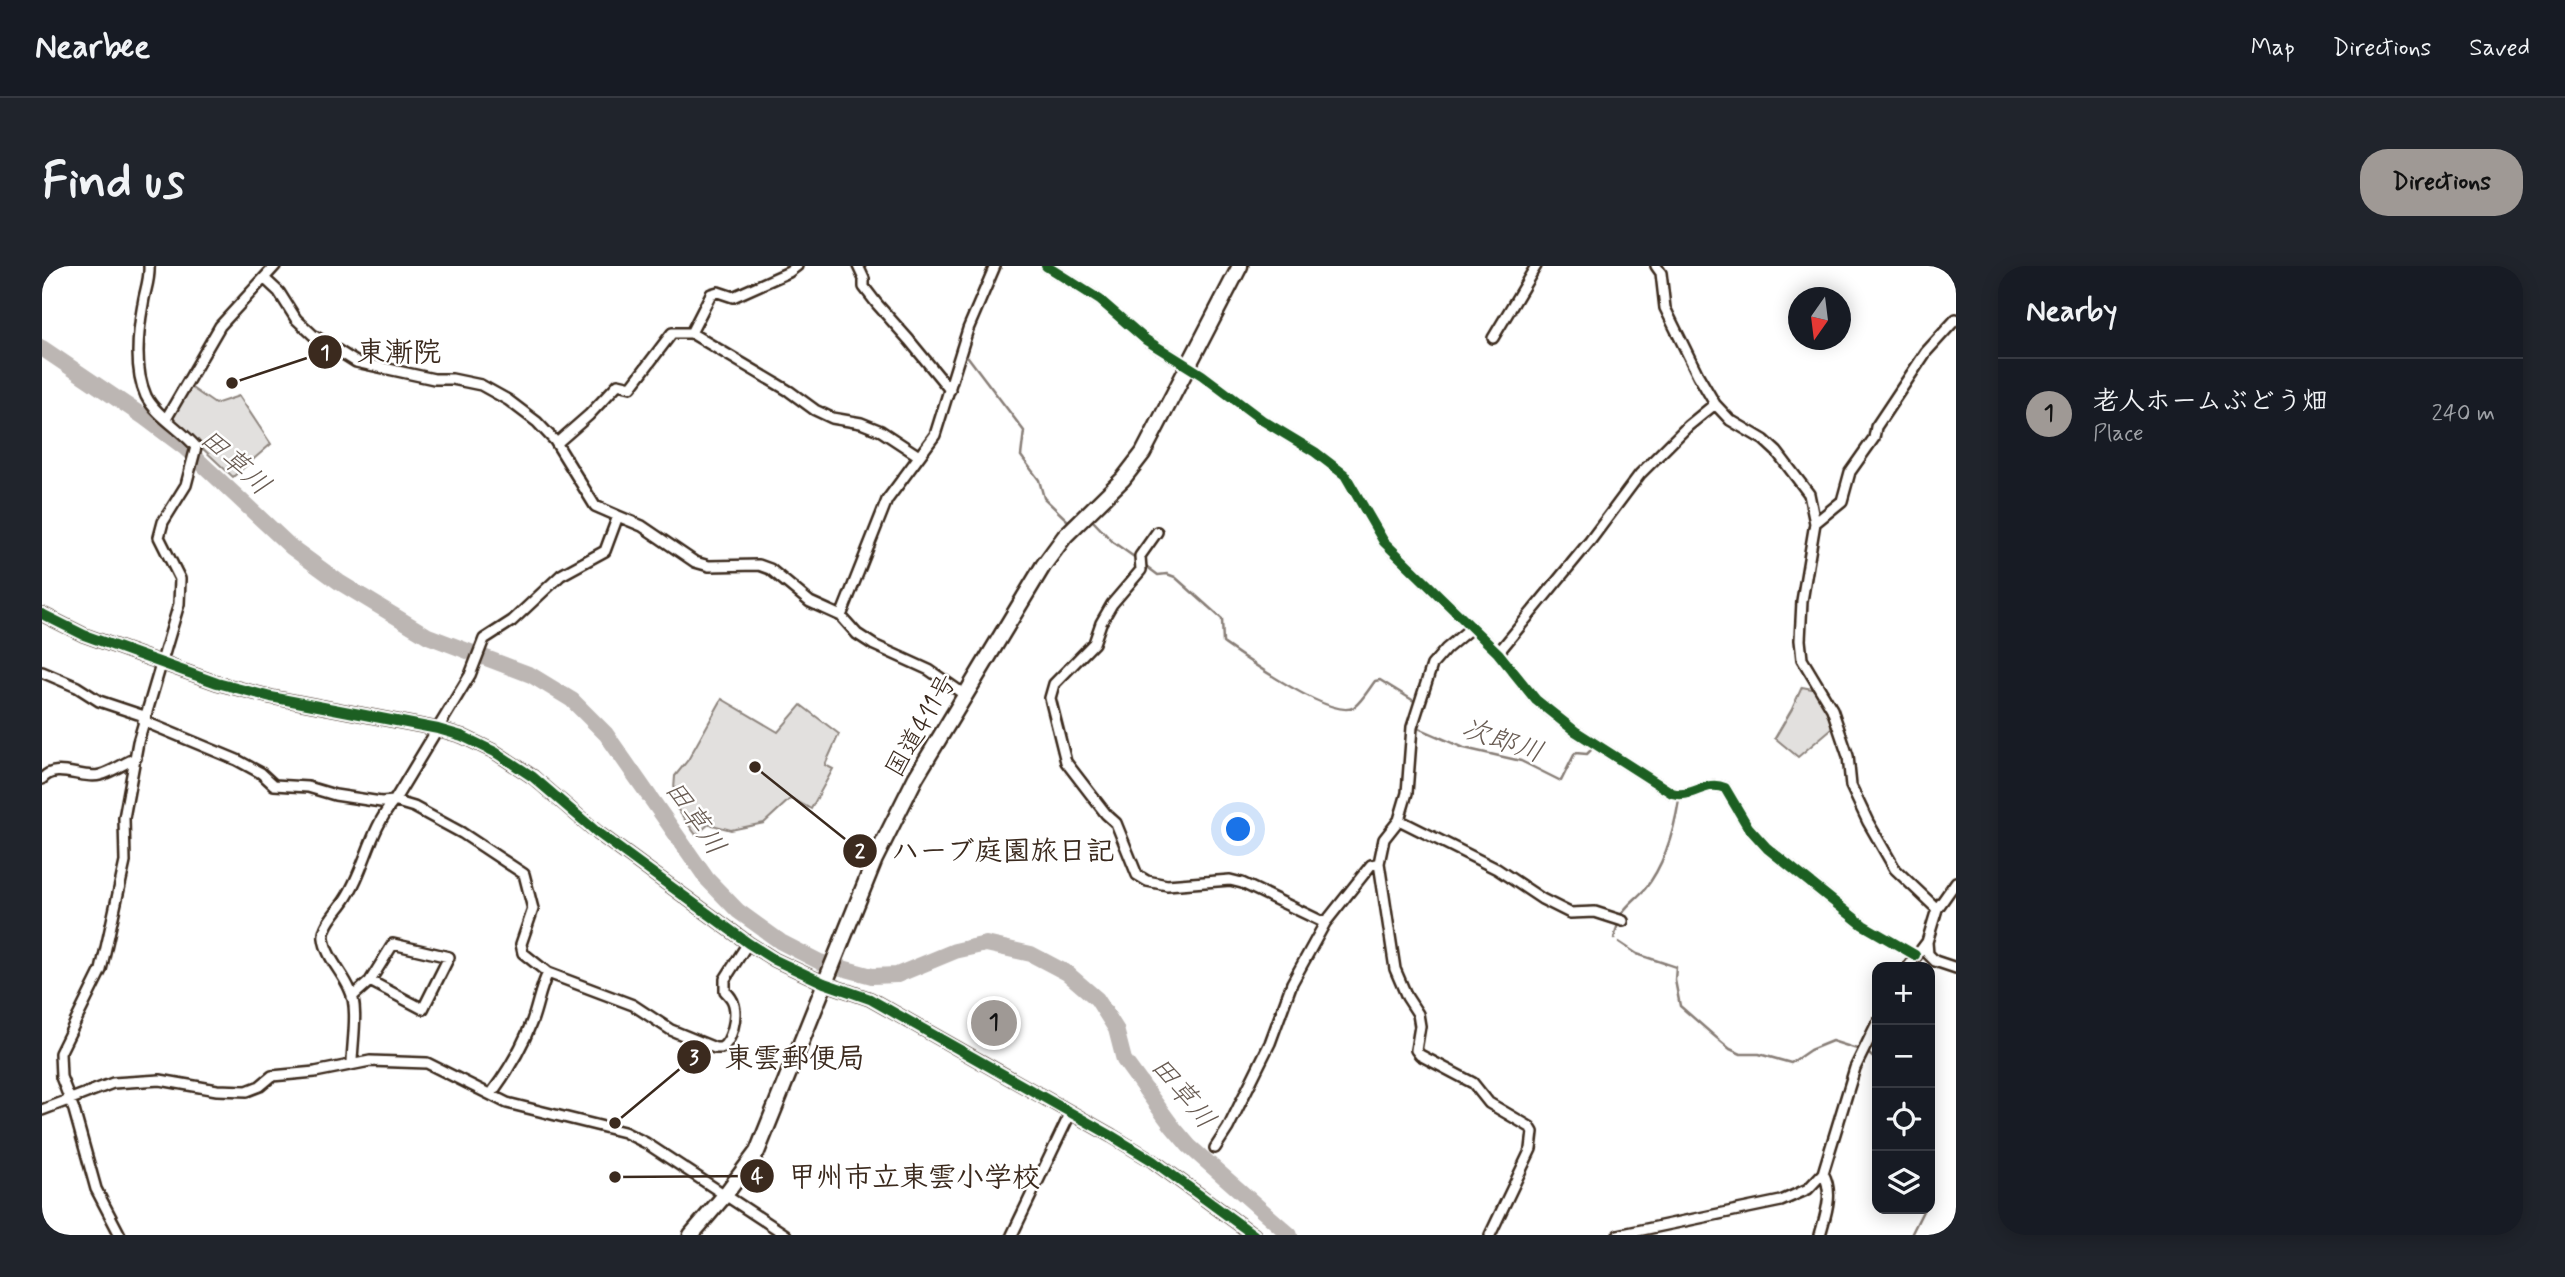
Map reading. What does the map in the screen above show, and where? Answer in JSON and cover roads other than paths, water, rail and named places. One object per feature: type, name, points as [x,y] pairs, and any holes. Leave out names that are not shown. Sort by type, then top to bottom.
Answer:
[{"type":"highway","name":"国道411号","points":[[691,1235],[726,1195],[757,1152],[835,953],[875,859],[916,777],[1057,547],[1123,479],[1143,453],[1240,266]]},
{"type":"street","points":[[120,1235],[96,1189],[61,1077],[60,1053],[101,970],[125,862],[124,818],[144,718],[179,604],[180,579],[159,537],[163,522],[186,485],[196,447],[146,396],[137,358],[143,303],[150,277],[149,266]]},
{"type":"street","points":[[166,419],[220,326],[275,266]]},
{"type":"street","points":[[691,333],[711,294],[719,292],[733,297],[797,266]]},
{"type":"street","points":[[858,266],[864,279],[864,287],[950,390]]},
{"type":"street","points":[[841,616],[887,500],[935,435],[968,329],[995,266]]},
{"type":"street","points":[[1046,266],[1100,300],[1146,340],[1202,375],[1262,420],[1315,452],[1345,475],[1384,542],[1498,653],[1536,700],[1575,731],[1672,793],[1683,796],[1709,785],[1725,788],[1748,827],[1767,848],[1863,925],[1915,956]]},
{"type":"street","points":[[1493,338],[1536,266]]},
{"type":"street","points":[[1656,266],[1661,273],[1664,308],[1715,404],[1730,420],[1764,440],[1777,452],[1809,494],[1815,523],[1802,601],[1802,659],[1832,709],[1848,756],[1851,786],[1868,822],[1895,869],[1937,909]]},
{"type":"street","points":[[264,278],[279,292],[296,319],[313,335],[356,362],[434,379],[452,379],[481,385],[508,400],[537,422],[557,443],[595,506],[642,526],[695,562],[709,566],[759,565],[770,569],[810,602],[841,616],[857,634],[874,645],[929,670],[965,695]]},
{"type":"street","points":[[1815,523],[1842,501],[1850,472],[1874,438],[1876,427],[1926,352],[1956,319]]},
{"type":"street","points":[[557,443],[589,415],[618,384],[631,387],[672,333],[691,333],[816,410],[832,418],[861,423],[881,431],[919,456]]},
{"type":"street","points":[[1498,653],[1590,541],[1640,474],[1688,426],[1715,404]]},
{"type":"street","points":[[352,1064],[355,1015],[352,997],[328,952],[323,936],[326,928],[349,894],[385,812],[470,675],[484,639],[512,621],[561,575],[605,551],[618,516]]},
{"type":"street","points":[[1157,532],[1140,556],[1142,570],[1112,604],[1094,643],[1054,684],[1050,698],[1066,762],[1116,823],[1137,875],[1147,881],[1167,885],[1230,880],[1242,883],[1325,923]]},
{"type":"street","points":[[42,614],[84,635],[217,683],[438,729],[461,736],[495,752],[533,777],[598,833],[748,943],[775,960],[826,977],[870,999],[1153,1161],[1254,1235]]},
{"type":"street","points":[[1472,627],[1432,665],[1412,727],[1407,793],[1399,820],[1384,839],[1378,863],[1395,969],[1418,1014],[1420,1026],[1416,1049],[1420,1055],[1473,1083],[1489,1103],[1533,1132],[1531,1149],[1490,1235]]},
{"type":"street","points":[[42,672],[77,687],[99,701],[237,760],[261,773],[274,785],[308,786],[353,798],[394,801],[414,807],[524,874],[533,909],[521,944],[523,953],[548,973],[633,1005],[671,1030],[715,1048],[721,1048],[729,1040],[735,1010],[734,1001],[724,991],[725,979],[748,943]]},
{"type":"street","points":[[42,779],[47,773],[56,772],[100,775],[136,758]]},
{"type":"street","points":[[1399,820],[1497,869],[1542,899],[1570,913],[1595,912],[1623,921]]},
{"type":"street","points":[[1215,1148],[1228,1128],[1270,1043],[1292,983],[1325,923],[1371,865],[1378,863]]},
{"type":"street","points":[[1955,885],[1937,909],[1927,942],[1928,954],[1935,961],[1956,968]]},
{"type":"street","points":[[1911,962],[1927,942]]},
{"type":"street","points":[[352,997],[370,981],[393,944],[449,957],[423,1009],[370,981]]},
{"type":"street","points":[[491,1094],[520,1049],[548,973]]},
{"type":"street","points":[[1618,1235],[1781,1201],[1808,1189],[1823,1173],[1855,1068],[1876,1025]]},
{"type":"street","points":[[42,1110],[113,1083],[160,1080],[217,1090],[247,1091],[260,1086],[272,1076],[315,1072],[370,1060],[427,1063],[523,1108],[624,1132],[786,1235]]},
{"type":"street","points":[[1012,1235],[1070,1114]]},
{"type":"street","points":[[1820,1235],[1829,1193],[1829,1185],[1823,1173]]},
{"type":"waterway","name":"次郎川","points":[[959,339],[989,266]]},
{"type":"waterway","name":"田草川","points":[[42,348],[184,447],[291,547],[339,582],[428,636],[531,675],[572,700],[606,734],[707,879],[738,911],[781,942],[820,962],[872,976],[897,975],[955,951],[986,944],[1031,954],[1067,973],[1097,999],[1116,1029],[1124,1060],[1189,1146],[1290,1235]]},
{"type":"waterway","name":"次郎川","points":[[968,357],[1024,431],[1021,456],[1039,480],[1044,498],[1068,521],[1081,511]]},
{"type":"waterway","name":"次郎川","points":[[1092,520],[1113,542],[1137,559]]},
{"type":"waterway","name":"次郎川","points":[[1142,563],[1158,575],[1175,577],[1222,619],[1223,643],[1309,697],[1343,709],[1354,707],[1375,681],[1380,680],[1414,701]]},
{"type":"waterway","name":"次郎川","points":[[1416,727],[1464,748],[1521,761],[1561,781],[1575,753],[1587,754],[1594,747]]},
{"type":"waterway","name":"次郎川","points":[[1622,913],[1645,889],[1663,858],[1679,800],[1673,797]]},
{"type":"waterway","name":"次郎川","points":[[1614,939],[1617,927]]},
{"type":"waterway","name":"次郎川","points":[[1619,942],[1637,954],[1676,967],[1675,980],[1680,1006],[1730,1049],[1741,1054],[1759,1054],[1791,1063],[1810,1050],[1832,1041],[1857,1049]]},
{"type":"waterway","name":"次郎川","points":[[1911,1235],[1922,1214]]},
{"type":"place","name":"東漸院","points":[[232,383]]},
{"type":"place","name":"ハーブ庭園旅日記","points":[[755,767]]},
{"type":"place","name":"老人ホームぶどう畑","points":[[994,1023]]},
{"type":"place","name":"東雲郵便局","points":[[615,1123]]},
{"type":"place","name":"甲州市立東雲小学校","points":[[615,1177]]}]
